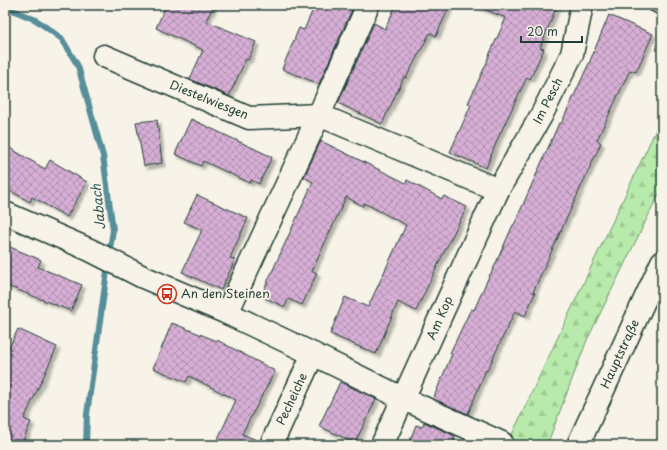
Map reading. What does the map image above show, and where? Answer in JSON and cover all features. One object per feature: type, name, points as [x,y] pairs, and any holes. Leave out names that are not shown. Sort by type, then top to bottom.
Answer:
[{"type":"street","points":[[227,313],[319,115],[368,5]]},
{"type":"street","name":"Im Pesch","points":[[498,190],[541,116],[572,54],[582,5]]},
{"type":"street","name":"Diestelwiesgen","points":[[104,56],[248,118],[319,115],[498,190]]},
{"type":"street","name":"Am Kop","points":[[382,445],[498,190]]},
{"type":"street","points":[[5,213],[90,250],[143,277],[227,313],[404,399],[502,443]]},
{"type":"street","name":"Hauptstraße","points":[[578,445],[662,262]]},
{"type":"street","name":"Pecheiche","points":[[270,445],[312,354]]},
{"type":"lane","points":[[654,5],[662,9]]},
{"type":"green space","points":[[662,117],[662,188],[587,340],[547,445],[507,445]]},
{"type":"building","points":[[166,5],[214,5],[206,21],[256,42],[248,60],[246,59],[229,96],[190,79],[203,50],[156,28]]},
{"type":"building","points":[[315,5],[354,5],[319,84],[282,69],[299,28],[304,30]]},
{"type":"building","points":[[396,5],[450,5],[436,36],[430,33],[406,78],[404,77],[382,124],[338,103],[374,23],[385,29]]},
{"type":"building","points":[[476,5],[557,5],[540,48],[544,49],[530,79],[527,77],[499,136],[486,168],[450,152],[471,105],[468,103],[506,18]]},
{"type":"building","points":[[609,15],[653,34],[636,72],[630,70],[597,140],[601,143],[533,292],[535,293],[525,316],[515,311],[487,371],[486,370],[468,414],[433,399],[452,354],[450,353],[471,309],[474,310],[491,274],[559,123],[561,124],[590,61]]},
{"type":"building","points":[[191,119],[272,157],[259,184],[251,180],[250,183],[203,161],[201,166],[175,154]]},
{"type":"building","points":[[157,120],[162,163],[144,166],[136,122]]},
{"type":"building","points":[[321,141],[406,183],[407,180],[442,199],[444,196],[467,207],[416,311],[398,302],[376,354],[330,334],[345,297],[368,307],[406,225],[364,203],[363,206],[346,197],[312,271],[317,273],[302,305],[288,299],[285,307],[261,296],[313,182],[304,177]]},
{"type":"building","points":[[5,145],[45,169],[50,160],[87,182],[67,217],[32,197],[30,202],[5,188]]},
{"type":"building","points":[[197,195],[248,218],[230,258],[235,260],[221,290],[182,272],[202,230],[184,222]]},
{"type":"building","points":[[5,245],[41,260],[38,267],[82,285],[71,311],[5,285]]},
{"type":"building","points":[[172,323],[217,340],[275,371],[242,434],[259,441],[259,445],[215,445],[236,400],[189,376],[186,382],[153,368]]},
{"type":"building","points":[[18,329],[57,347],[24,419],[31,422],[21,445],[5,445],[5,356]]},
{"type":"building","points":[[340,382],[376,399],[355,443],[319,426]]},
{"type":"building","points":[[424,422],[455,436],[452,445],[408,445],[416,425],[422,427]]},
{"type":"waterway","name":"Jabach","points":[[5,7],[36,20],[62,39],[78,66],[103,156],[113,230],[109,255]]},
{"type":"waterway","name":"Jabach","points":[[86,445],[87,414],[108,264]]},
{"type":"place","name":"An den Steinen","points":[[167,294]]}]
